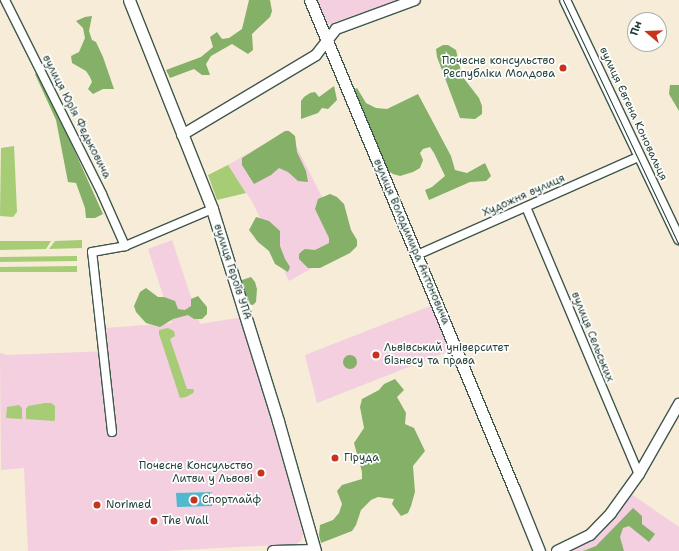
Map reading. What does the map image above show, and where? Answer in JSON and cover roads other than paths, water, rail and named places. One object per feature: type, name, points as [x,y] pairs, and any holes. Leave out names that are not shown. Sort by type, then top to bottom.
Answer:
[{"type":"main road","name":"вулиця Героїв УПА","points":[[129,0],[212,209],[278,421],[315,550]]},
{"type":"main road","name":"вулиця Володимира Антоновича","points":[[310,0],[539,551]]},
{"type":"street","name":"вулиця Юрія Федьковича","points":[[5,0],[110,210],[125,246]]},
{"type":"street","points":[[182,135],[316,55],[336,29],[415,0]]},
{"type":"street","name":"вулиця Євгена Коновальця","points":[[565,0],[679,239]]},
{"type":"street","name":"Художня вулиця","points":[[417,256],[640,156]]},
{"type":"street","name":"вулиця Сельських","points":[[526,207],[639,474]]},
{"type":"street","points":[[112,432],[92,252],[125,246],[212,209]]},
{"type":"street","points":[[557,551],[590,535],[611,513],[639,474],[679,404]]},
{"type":"street","points":[[272,551],[315,550]]},
{"type":"water","name":"Спортлайф","points":[[212,492],[212,506],[177,507],[176,493]]},
{"type":"tram line","points":[[563,0],[679,245]]},
{"type":"place","name":"Почесне консульство Республіки Молдова","points":[[563,68]]},
{"type":"place","name":"Львівський університет бізнесу та права","points":[[376,355]]},
{"type":"place","name":"Гіруда","points":[[335,458]]},
{"type":"place","name":"Почесне Консульство Литви у Львові","points":[[261,473]]},
{"type":"place","name":"Спортлайф","points":[[194,500]]},
{"type":"place","name":"Norimed","points":[[97,505]]},
{"type":"place","name":"The Wall","points":[[154,521]]}]
